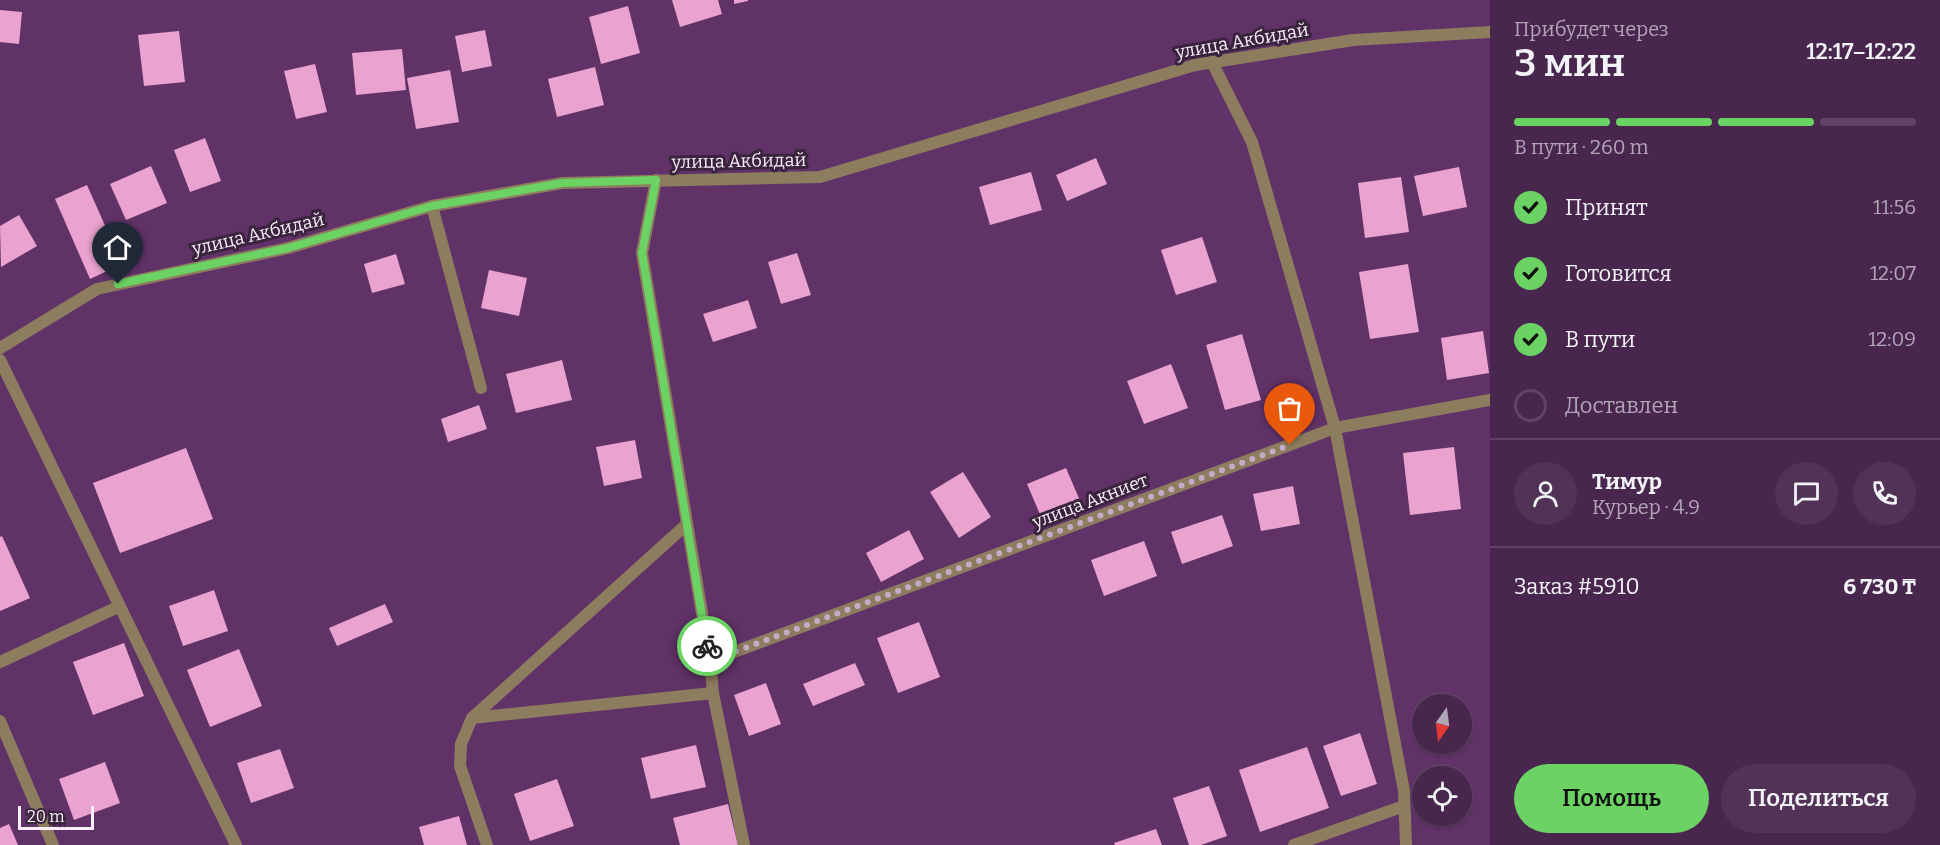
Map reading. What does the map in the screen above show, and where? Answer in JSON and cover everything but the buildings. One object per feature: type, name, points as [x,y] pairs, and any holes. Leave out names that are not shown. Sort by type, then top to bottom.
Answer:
[{"type":"street","name":"улица Акбидай","points":[[0,348],[97,289],[288,248],[432,206],[562,183],[820,177],[1195,65],[1353,40],[1490,32]]},
{"type":"street","points":[[1212,62],[1252,142],[1335,428],[1401,779],[1406,845]]},
{"type":"street","points":[[656,180],[642,253],[710,661],[713,693],[744,845]]},
{"type":"street","points":[[432,206],[480,388]]},
{"type":"street","points":[[0,360],[236,845]]},
{"type":"street","name":"улица Акниет","points":[[710,661],[1335,428],[1490,400]]},
{"type":"street","points":[[487,845],[460,766],[460,744],[472,718],[687,524]]},
{"type":"street","points":[[0,662],[120,606]]},
{"type":"street","points":[[472,718],[713,693]]},
{"type":"street","points":[[0,721],[52,845]]},
{"type":"street","points":[[1294,845],[1404,806]]},
{"type":"way so far","points":[[707,646],[710,661],[1290,445]]},
{"type":"route","points":[[118,284],[288,248],[432,206],[562,183],[656,180],[642,253],[707,646]]}]
